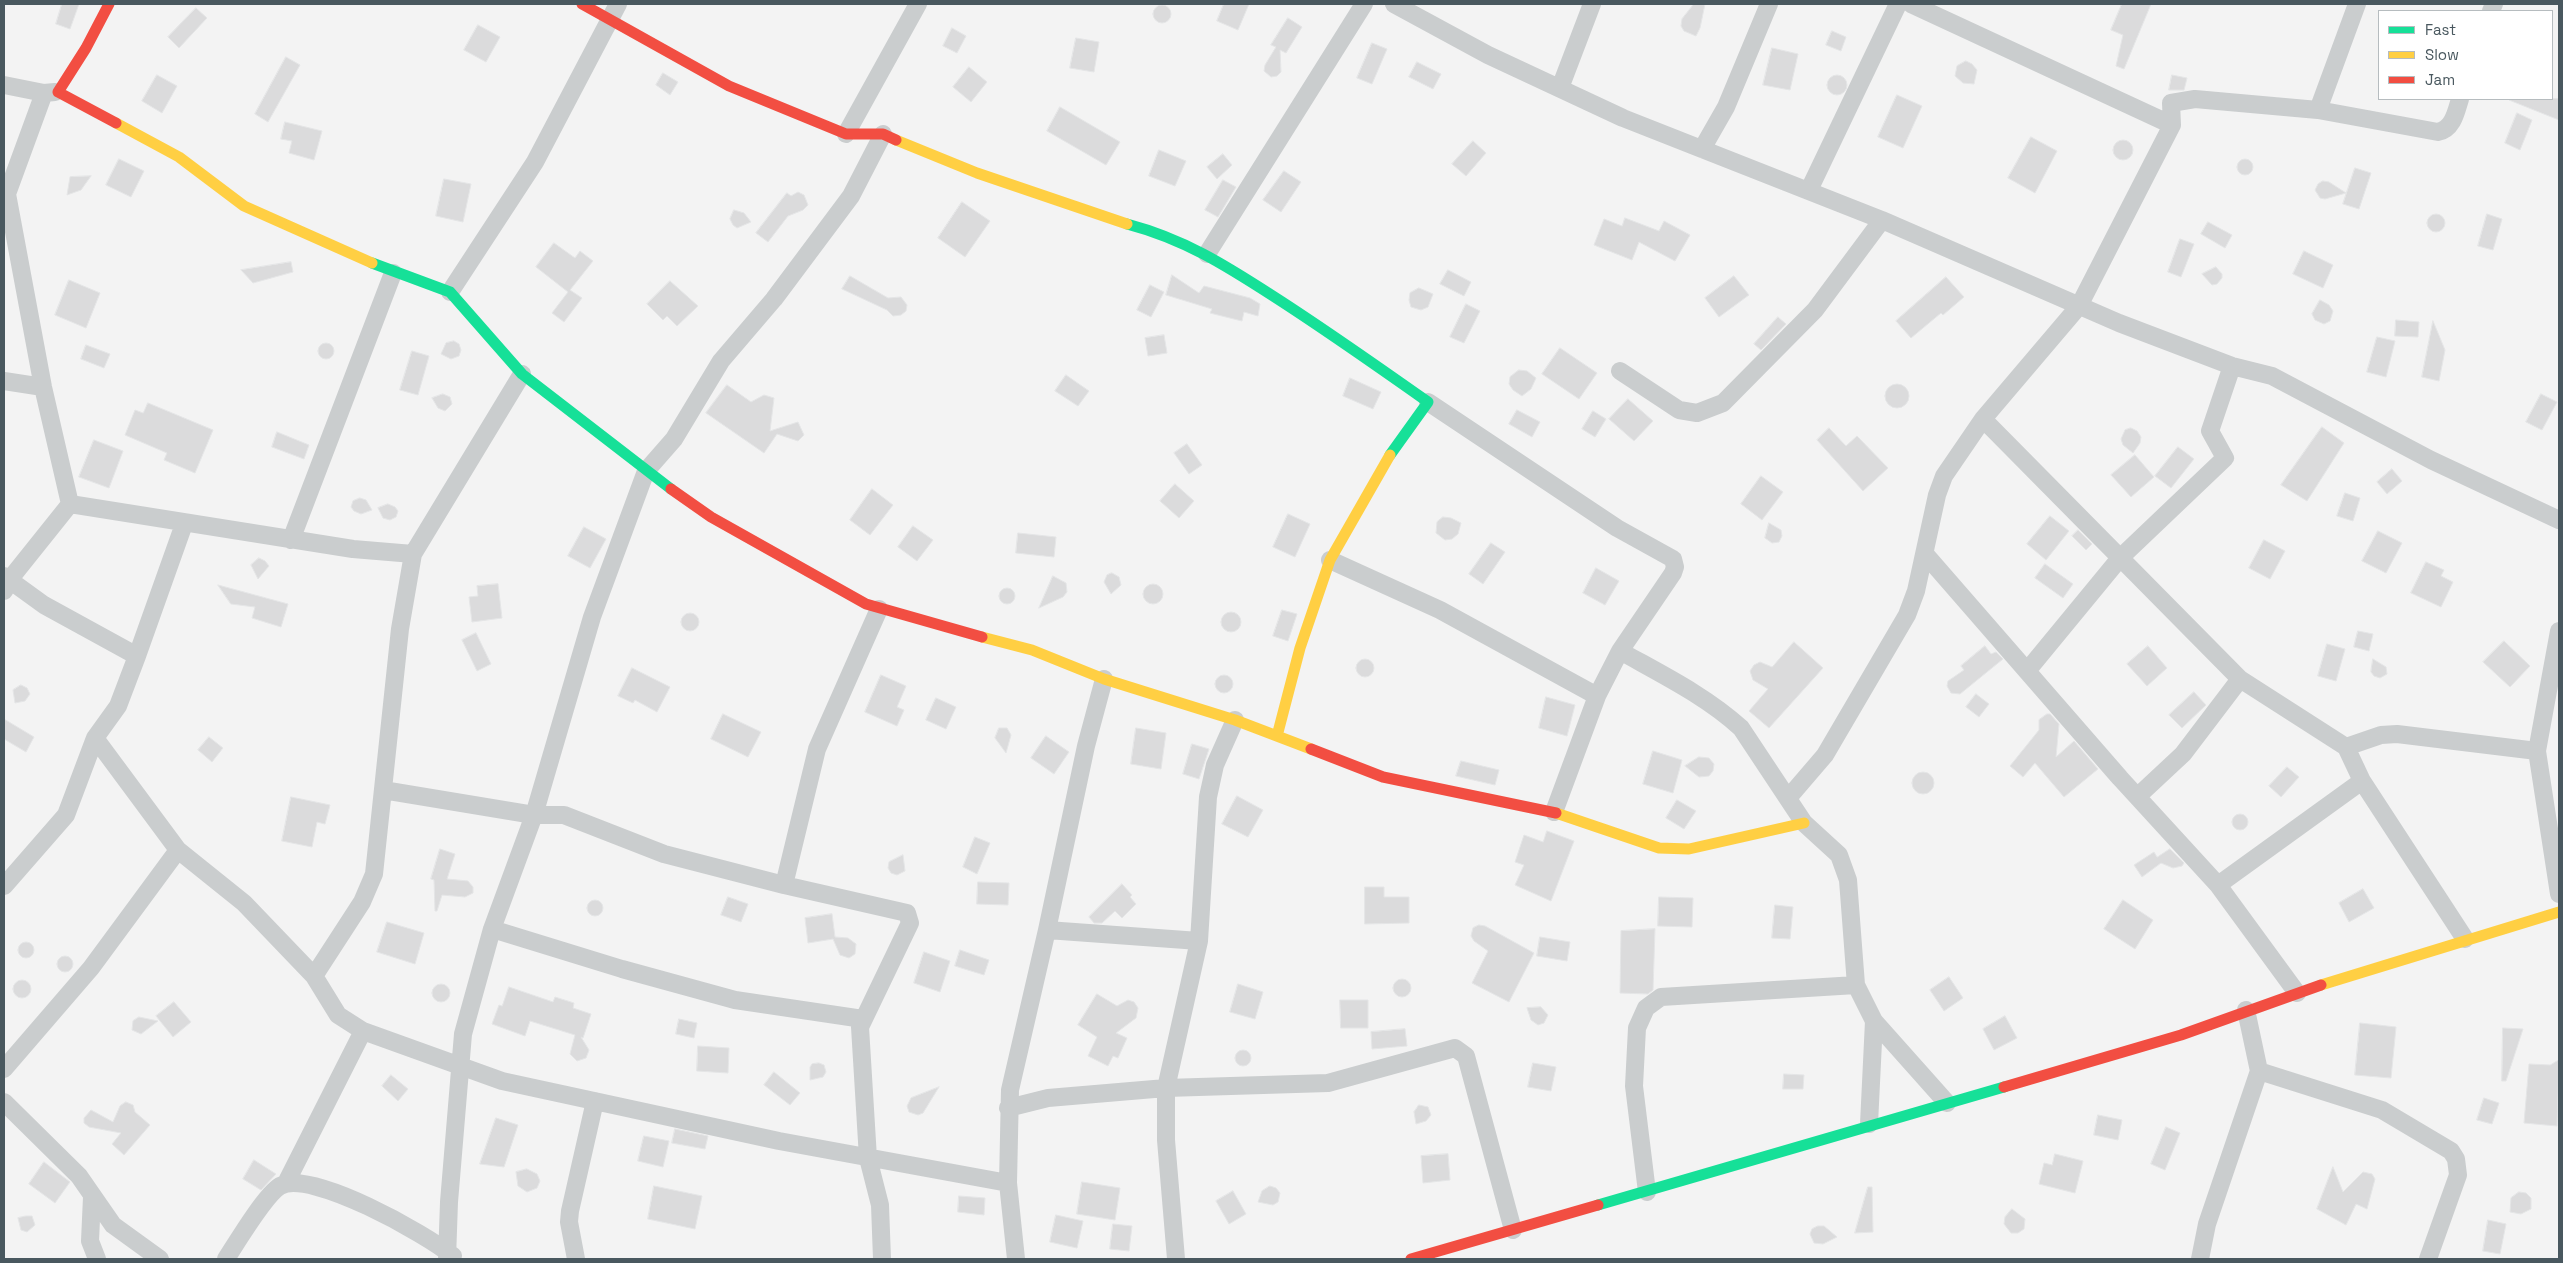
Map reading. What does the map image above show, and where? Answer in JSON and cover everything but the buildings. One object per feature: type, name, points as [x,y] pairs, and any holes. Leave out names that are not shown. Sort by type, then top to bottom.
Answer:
[{"type":"street","points":[[70,504],[43,387],[7,194],[51,92],[86,48],[109,4]]},
{"type":"street","points":[[582,4],[614,10],[730,86],[846,134],[883,134],[977,173],[1113,222],[1145,229],[1206,254],[1310,320],[1428,402],[1618,528],[1673,559],[1675,567],[1673,573],[1620,651],[1597,696],[1554,812]]},
{"type":"street","points":[[846,134],[918,4]]},
{"type":"street","points":[[1206,254],[1364,4]]},
{"type":"street","points":[[1394,4],[1488,55],[1624,118],[1882,220],[2079,306],[2232,366],[2272,376],[2431,460],[2559,520]]},
{"type":"street","points":[[1560,88],[1592,4]]},
{"type":"street","points":[[1702,149],[1726,107],[1769,4]]},
{"type":"street","points":[[1809,190],[1898,4]]},
{"type":"street","points":[[1911,4],[2172,125]]},
{"type":"street","points":[[2318,110],[2357,4]]},
{"type":"street","points":[[450,292],[535,162],[614,10]]},
{"type":"street","points":[[4,85],[51,92],[180,158],[244,206],[393,273],[450,292],[522,374],[646,472],[711,517],[767,550],[879,609],[1032,650],[1104,679],[1235,720],[1382,778],[1554,812],[1659,848],[1674,850],[1804,823]]},
{"type":"street","points":[[1789,797],[1825,755],[1907,615],[1925,554],[1937,495],[1944,476],[1983,419],[2079,306],[2172,125],[2171,103],[2182,99],[2318,110],[2438,132],[2444,131],[2451,124],[2460,100]]},
{"type":"street","points":[[450,1256],[463,1034],[492,929],[534,815],[592,617],[646,472],[674,440],[721,361],[774,299],[851,196],[883,134]]},
{"type":"street","points":[[1620,371],[1679,410],[1697,413],[1723,403],[1815,310],[1882,220]]},
{"type":"street","points":[[291,540],[393,273]]},
{"type":"street","points":[[2027,671],[2120,558],[2225,458],[2210,431],[2232,366]]},
{"type":"street","points":[[314,976],[368,891],[374,874],[400,629],[413,554],[522,374]]},
{"type":"street","points":[[4,380],[43,387]]},
{"type":"street","points":[[1276,736],[1300,648],[1330,560],[1395,446],[1428,402]]},
{"type":"street","points":[[1983,419],[2240,679],[2346,747],[2362,781],[2465,939]]},
{"type":"street","points":[[70,504],[291,540],[353,549],[413,554]]},
{"type":"street","points":[[70,504],[6,582],[137,656]]},
{"type":"street","points":[[4,886],[66,815],[95,738],[118,706],[184,524]]},
{"type":"street","points":[[1925,554],[2120,778],[2218,886],[2297,993]]},
{"type":"street","points":[[1330,560],[1440,610],[1597,696]]},
{"type":"street","points":[[784,885],[817,749],[879,609]]},
{"type":"street","points":[[2559,631],[2551,725],[2537,751],[2559,894]]},
{"type":"street","points":[[1620,651],[1727,716],[1741,728],[1789,797],[1804,823],[1833,847],[1844,864],[1848,880],[1856,985],[1874,1021],[1947,1103]]},
{"type":"street","points":[[1016,1259],[1008,1183],[1008,1108],[1010,1090],[1048,930],[1086,746],[1104,679]]},
{"type":"street","points":[[2138,796],[2183,754],[2240,679]]},
{"type":"street","points":[[1176,1259],[1166,1140],[1166,1088],[1199,941],[1208,797],[1216,765],[1235,720]]},
{"type":"street","points":[[2346,747],[2382,735],[2396,734],[2537,751]]},
{"type":"street","points":[[95,738],[178,850],[244,903],[314,976],[338,1015],[363,1031],[502,1081],[868,1158],[1008,1183]]},
{"type":"street","points":[[2218,886],[2362,781]]},
{"type":"street","points":[[383,790],[534,815],[564,815],[576,818],[664,854],[784,885],[904,910],[910,916],[910,923],[863,1019],[860,1039],[868,1158],[880,1204],[882,1259]]},
{"type":"street","points":[[4,1069],[91,968],[178,850]]},
{"type":"street","points":[[1411,1259],[1647,1192],[1869,1124],[2181,1035],[2297,993],[2465,939],[2559,912]]},
{"type":"street","points":[[492,929],[622,969],[735,1000],[863,1019]]},
{"type":"street","points":[[1048,930],[1199,941]]},
{"type":"street","points":[[1647,1192],[1634,1086],[1637,1028],[1646,1008],[1653,1001],[1661,997],[1856,985]]},
{"type":"street","points":[[2200,1259],[2207,1224],[2259,1071],[2246,1010]]},
{"type":"street","points":[[1869,1124],[1874,1021]]},
{"type":"street","points":[[226,1259],[272,1193],[286,1183],[363,1031]]},
{"type":"street","points":[[1008,1108],[1048,1098],[1166,1088],[1328,1083],[1450,1049],[1459,1050],[1466,1056],[1513,1230]]},
{"type":"street","points":[[2259,1071],[2382,1110],[2452,1151],[2456,1159],[2458,1175],[2428,1259]]},
{"type":"street","points":[[576,1259],[569,1222],[570,1211],[594,1101]]},
{"type":"street","points":[[4,1102],[79,1176],[120,1232],[160,1259]]},
{"type":"street","points":[[286,1183],[298,1182],[320,1186],[394,1219],[450,1256]]},
{"type":"street","points":[[92,1196],[90,1241],[97,1259]]},
{"type":"traffic: fast","points":[[1127,224],[1186,245],[1221,264],[1312,322],[1428,402],[1390,455]]},
{"type":"traffic: fast","points":[[372,263],[450,292],[522,374],[671,489]]},
{"type":"traffic: fast","points":[[1598,1205],[2004,1087]]},
{"type":"traffic: slow","points":[[116,123],[179,157],[244,206],[372,263]]},
{"type":"traffic: slow","points":[[896,140],[977,173],[1127,224]]},
{"type":"traffic: slow","points":[[1277,736],[1300,648],[1330,560],[1390,455]]},
{"type":"traffic: slow","points":[[982,637],[1032,650],[1104,679],[1235,720],[1311,749]]},
{"type":"traffic: slow","points":[[1556,813],[1659,848],[1689,849],[1804,823]]},
{"type":"traffic: slow","points":[[2321,985],[2559,912]]},
{"type":"traffic: jam","points":[[109,4],[86,48],[58,92],[116,123]]},
{"type":"traffic: jam","points":[[582,4],[729,86],[846,134],[883,134],[896,140]]},
{"type":"traffic: jam","points":[[671,489],[711,517],[866,604],[982,637]]},
{"type":"traffic: jam","points":[[1311,749],[1383,777],[1556,813]]},
{"type":"traffic: jam","points":[[2004,1087],[2181,1035],[2321,985]]},
{"type":"traffic: jam","points":[[1411,1259],[1598,1205]]}]
